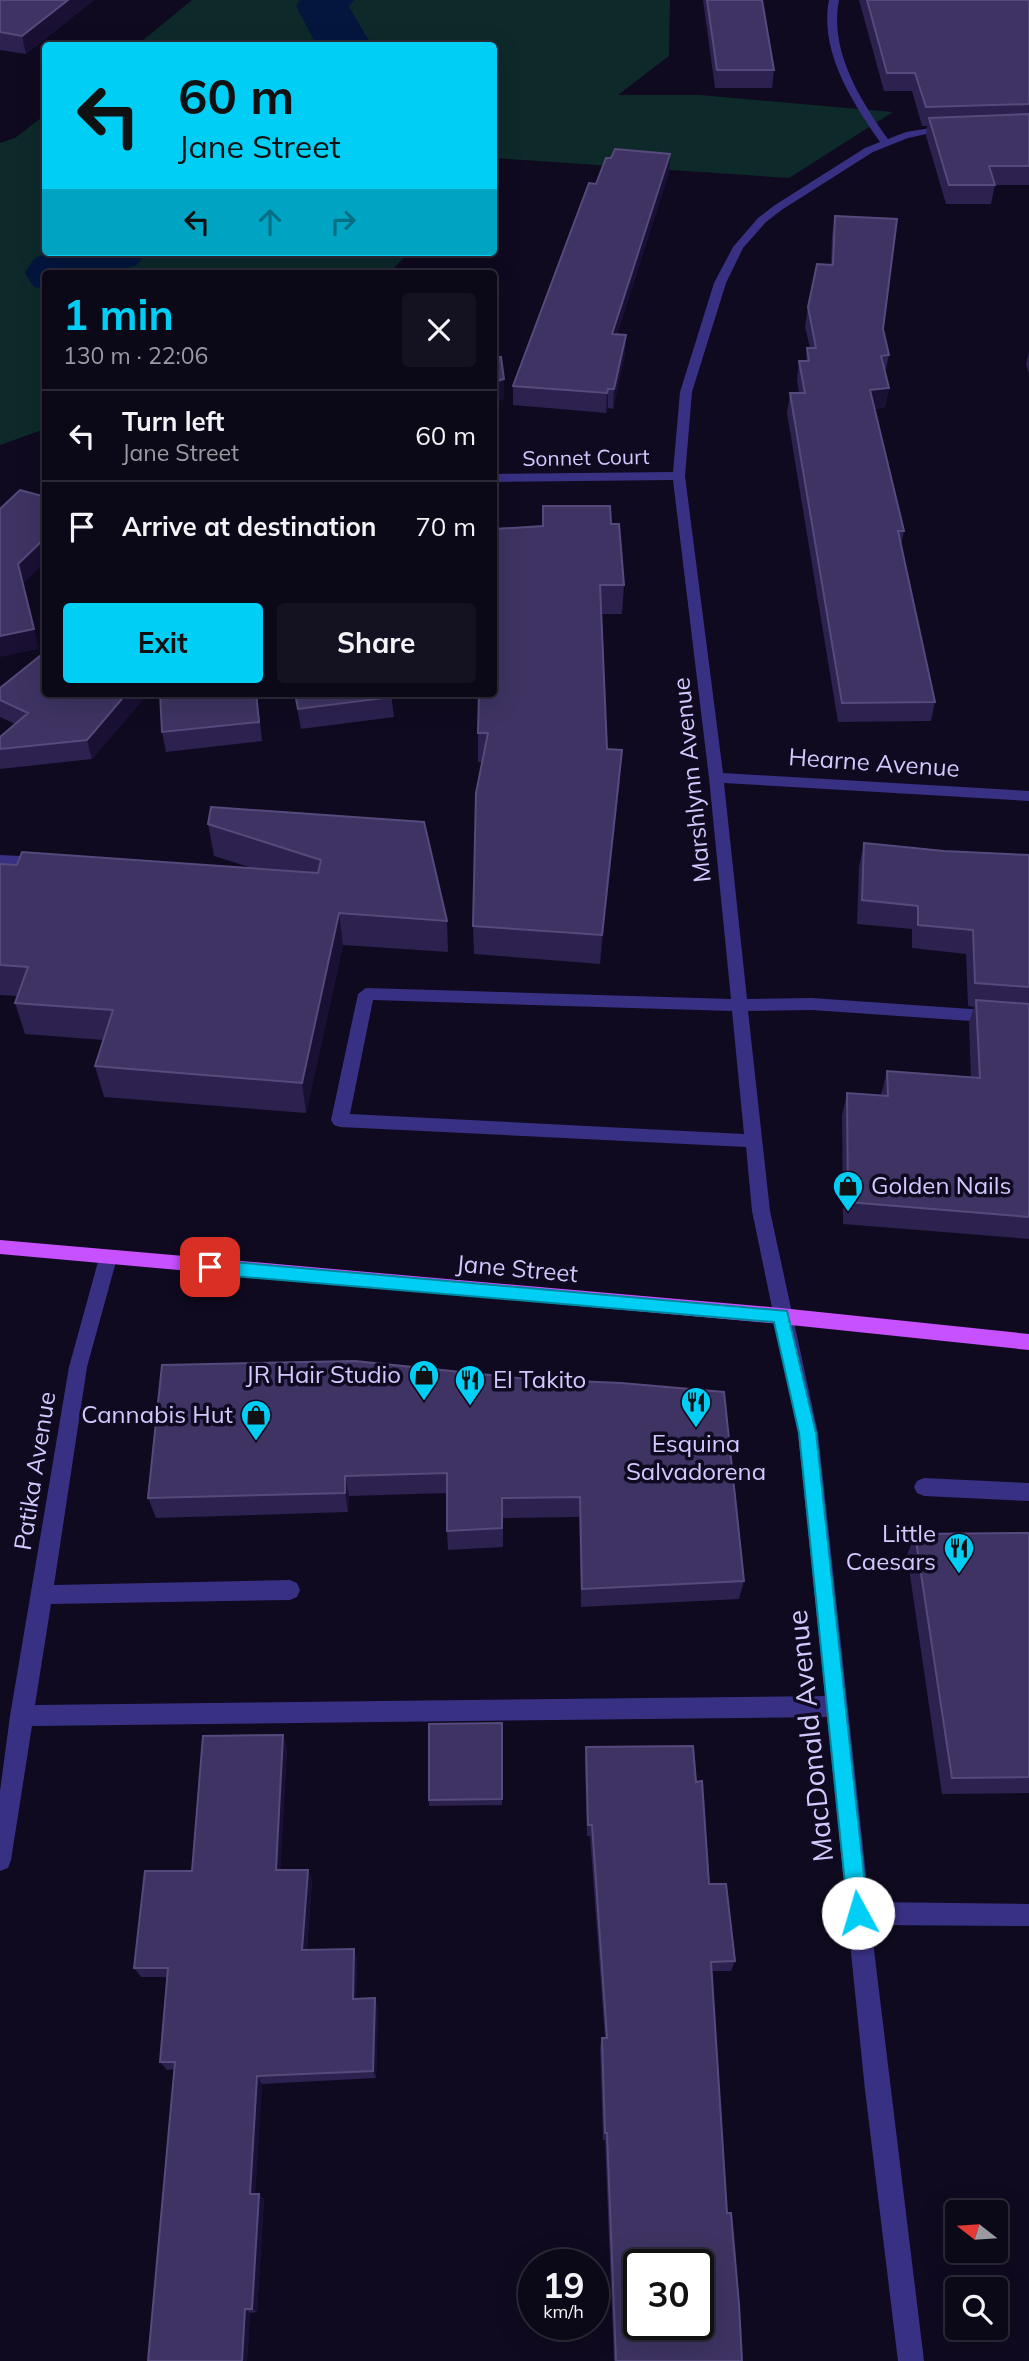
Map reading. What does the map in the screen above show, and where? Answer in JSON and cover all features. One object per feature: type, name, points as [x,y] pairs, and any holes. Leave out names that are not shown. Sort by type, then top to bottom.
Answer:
[{"type":"main road","name":"Jane Street","points":[[0,1247],[781,1316],[1029,1342]]},
{"type":"street","points":[[834,0],[831,8],[836,44],[854,96],[887,144]]},
{"type":"street","name":"Marshlynn Avenue","points":[[781,1316],[761,1211],[716,778],[679,476],[686,392],[720,283],[738,247],[762,220],[850,162],[887,144],[928,130],[962,127]]},
{"type":"street","name":"Sonnet Court","points":[[497,478],[679,476]]},
{"type":"street","name":"Hearne Avenue","points":[[716,778],[1029,796]]},
{"type":"street","points":[[0,860],[63,864]]},
{"type":"street","points":[[754,1141],[340,1119],[366,994],[740,1005],[812,1004],[1029,1019]]},
{"type":"street","name":"Patika Avenue","points":[[0,1860],[78,1367],[108,1258]]},
{"type":"street","name":"MacDonald Avenue","points":[[781,1316],[808,1433],[877,2090],[911,2361]]},
{"type":"street","points":[[924,1487],[1029,1492]]},
{"type":"street","points":[[41,1595],[290,1590]]},
{"type":"street","points":[[21,1716],[836,1706]]},
{"type":"street","points":[[858,1913],[1029,1915]]},
{"type":"green space","points":[[192,0],[670,0],[669,56],[618,95],[700,95],[893,112],[789,178],[497,158],[497,42],[141,42]]},
{"type":"green space","points":[[42,117],[42,256],[405,256],[394,270],[42,270],[42,430],[0,445],[0,143],[15,138]]},
{"type":"building","points":[[0,0],[68,0],[22,36],[0,32]]},
{"type":"building","points":[[707,0],[762,0],[774,70],[717,70]]},
{"type":"building","points":[[867,0],[1029,0],[1029,104],[926,107],[915,73],[887,73]]},
{"type":"building","points":[[1029,114],[1029,166],[989,166],[995,185],[949,185],[929,118]]},
{"type":"building","points":[[615,149],[670,154],[612,334],[626,335],[614,389],[608,389],[607,393],[513,386],[589,183],[596,184],[606,158],[611,158]]},
{"type":"building","points":[[835,216],[897,219],[883,329],[889,355],[881,356],[889,388],[870,390],[904,531],[898,531],[935,702],[842,703],[790,393],[805,393],[799,361],[809,361],[807,348],[816,348],[808,307],[817,264],[833,265]]},
{"type":"building","points":[[501,357],[504,379],[497,381],[497,358]]},
{"type":"building","points":[[20,490],[42,496],[42,541],[18,564],[34,629],[0,636],[0,509]]},
{"type":"building","points":[[543,506],[610,506],[611,524],[619,524],[624,585],[600,585],[607,749],[622,750],[602,935],[473,926],[476,793],[488,733],[478,733],[479,697],[497,697],[497,529],[543,526]]},
{"type":"building","points":[[42,654],[42,697],[124,697],[87,740],[0,749],[0,737],[28,713],[0,700],[0,688]]},
{"type":"building","points":[[160,697],[256,697],[259,722],[162,732]]},
{"type":"building","points":[[296,697],[392,697],[298,709]]},
{"type":"building","points":[[211,807],[424,822],[447,921],[339,913],[302,1083],[95,1066],[113,1010],[15,1003],[28,967],[0,965],[0,864],[17,865],[22,852],[318,873],[321,860],[208,824]]},
{"type":"building","points":[[864,843],[944,851],[1029,855],[1029,987],[975,983],[973,930],[918,925],[918,906],[862,900]]},
{"type":"building","points":[[976,1000],[1029,1004],[1029,1217],[848,1202],[847,1093],[888,1096],[887,1071],[980,1078]]},
{"type":"building","points":[[355,1361],[528,1379],[621,1383],[724,1392],[744,1581],[582,1589],[580,1497],[502,1498],[502,1528],[447,1531],[447,1473],[345,1476],[345,1493],[148,1498],[162,1365]]},
{"type":"building","points":[[1029,1533],[1029,1777],[952,1778],[915,1534]]},
{"type":"building","points":[[502,1723],[502,1799],[429,1800],[429,1724]]},
{"type":"building","points":[[283,1735],[276,1870],[308,1870],[302,1950],[354,1949],[353,1999],[375,1998],[373,2071],[257,2076],[250,2194],[259,2194],[252,2309],[245,2309],[242,2361],[148,2361],[175,2062],[160,2062],[168,1968],[134,1968],[145,1871],[192,1871],[203,1736]]},
{"type":"building","points":[[693,1746],[696,1782],[702,1781],[709,1884],[726,1884],[735,1961],[711,1962],[727,2213],[731,2213],[742,2361],[616,2361],[602,2038],[607,2038],[592,1825],[588,1825],[586,1747]]},
{"type":"waterway","points":[[328,0],[322,6],[343,42]]},
{"type":"waterway","points":[[62,270],[72,264],[101,256]]},
{"type":"place","name":"Golden Nails","points":[[848,1213]]},
{"type":"place","name":"JR Hair Studio","points":[[424,1402]]},
{"type":"place","name":"El Takito","points":[[470,1407]]},
{"type":"place","name":"Esquina Salvadorena","points":[[696,1429]]},
{"type":"place","name":"Cannabis Hut","points":[[256,1442]]},
{"type":"place","name":"Little Caesars","points":[[959,1575]]},
{"type":"route","points":[[210,1267],[781,1316],[808,1433],[858,1913]]}]
